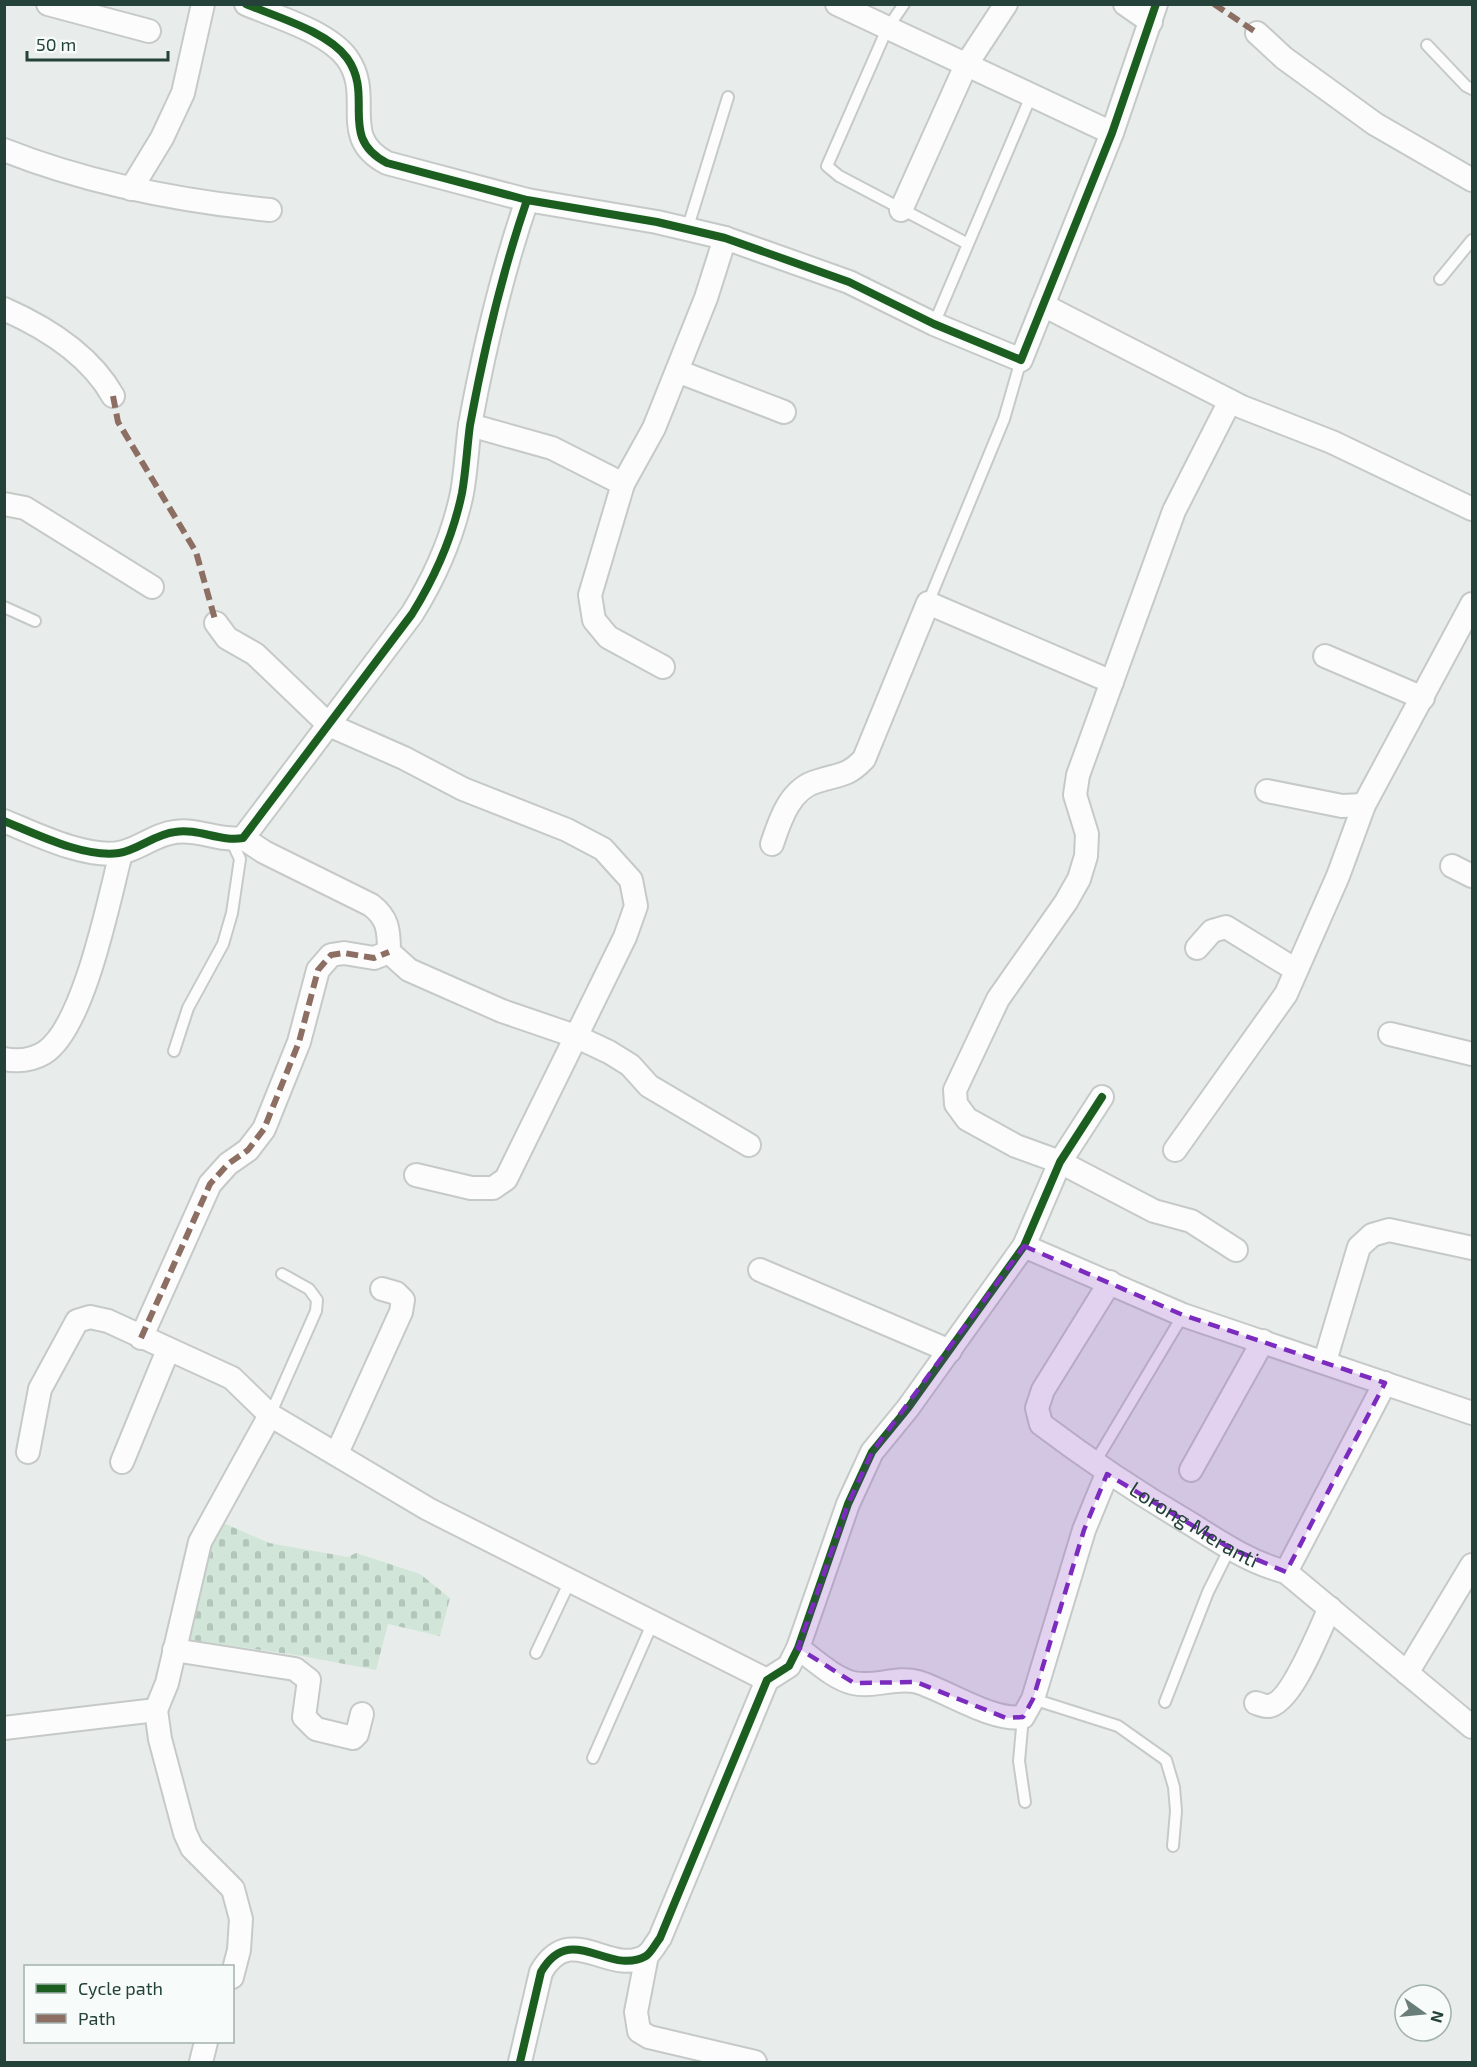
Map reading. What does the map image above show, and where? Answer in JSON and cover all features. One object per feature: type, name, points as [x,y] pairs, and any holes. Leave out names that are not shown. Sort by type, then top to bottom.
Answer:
[{"type":"street","points":[[48,4],[149,31]]},
{"type":"street","points":[[131,189],[162,138],[183,93],[203,4]]},
{"type":"street","points":[[246,4],[327,39],[346,56],[356,73],[360,90],[358,119],[362,140],[371,155],[387,163],[527,200],[657,222],[725,238],[849,282],[934,324],[1021,360],[1112,133],[1153,13],[1125,4]]},
{"type":"street","points":[[837,4],[1112,133]]},
{"type":"street","points":[[902,210],[966,65],[1006,4]]},
{"type":"street","points":[[1257,33],[1284,58],[1374,124],[1473,180]]},
{"type":"street","points":[[4,150],[37,163],[131,189],[202,204],[270,210]]},
{"type":"street","points":[[237,839],[329,724],[412,614],[430,586],[452,529],[462,492],[470,425],[504,265],[527,200]]},
{"type":"street","points":[[663,667],[608,637],[594,620],[590,595],[623,484],[654,428],[706,298],[725,238]]},
{"type":"street","points":[[1043,305],[1230,401],[1332,442],[1473,509]]},
{"type":"street","points":[[4,309],[74,349],[101,375],[113,396]]},
{"type":"street","points":[[677,370],[784,412]]},
{"type":"street","points":[[1230,401],[1174,511],[1078,775],[1075,795],[1087,834],[1086,856],[1079,879],[1066,902],[998,999],[955,1090],[956,1104],[967,1119],[1016,1146],[1060,1162],[1154,1210],[1191,1221],[1236,1250]]},
{"type":"street","points":[[470,425],[552,448],[623,484]]},
{"type":"street","points":[[4,504],[25,508],[152,587]]},
{"type":"street","points":[[772,844],[785,812],[802,788],[816,781],[852,772],[864,759],[928,603],[1112,682]]},
{"type":"street","points":[[1175,1150],[1286,994],[1338,876],[1364,805],[1473,604]]},
{"type":"street","points":[[216,623],[227,638],[255,654],[329,724],[404,758],[463,789],[567,830],[603,849],[631,880],[636,906],[613,963],[506,1179],[493,1188],[471,1188],[416,1175]]},
{"type":"street","points":[[1324,656],[1423,698]]},
{"type":"street","points":[[1267,791],[1342,806],[1364,805]]},
{"type":"street","points":[[4,821],[48,839],[88,851],[121,853],[175,832],[237,839],[377,909],[389,928],[389,952],[408,970],[502,1011],[575,1036],[630,1065],[650,1086],[749,1145]]},
{"type":"street","points":[[4,1059],[24,1061],[45,1052],[69,1023],[92,963],[121,853]]},
{"type":"street","points":[[1452,866],[1473,876]]},
{"type":"street","points":[[1197,948],[1212,931],[1226,927],[1296,970]]},
{"type":"street","points":[[141,1338],[210,1184],[228,1164],[248,1150],[264,1129],[299,1042],[318,970],[331,955],[344,953],[374,958],[389,952]]},
{"type":"street","points":[[1390,1034],[1473,1054]]},
{"type":"street","points":[[755,2062],[649,2037],[639,2031],[636,2012],[647,1955],[671,1915],[767,1680],[789,1666],[798,1648],[848,1504],[872,1452],[950,1351],[1024,1246],[1060,1162],[1102,1097]]},
{"type":"street","points":[[1325,1361],[1359,1247],[1372,1235],[1389,1230],[1473,1248]]},
{"type":"street","points":[[1024,1246],[1184,1315],[1473,1413]]},
{"type":"street","points":[[760,1270],[950,1351]]},
{"type":"street","name":"Lorong Meranti","points":[[1110,1282],[1043,1390],[1037,1408],[1041,1424],[1100,1469],[1230,1548],[1266,1567],[1286,1572],[1473,1727]]},
{"type":"street","points":[[338,1453],[402,1312],[403,1300],[396,1293],[382,1289]]},
{"type":"street","points":[[28,1452],[40,1389],[77,1321],[90,1317],[108,1321],[141,1338],[232,1377],[270,1415],[338,1453],[428,1509],[767,1680]]},
{"type":"street","points":[[1191,1470],[1263,1341]]},
{"type":"street","points":[[122,1462],[168,1350]]},
{"type":"street","points":[[1286,1572],[1385,1383]]},
{"type":"street","points":[[234,1969],[239,1950],[241,1919],[232,1889],[192,1848],[185,1833],[160,1739],[156,1710],[167,1683],[200,1542],[270,1415]]},
{"type":"street","points":[[798,1648],[842,1679],[854,1683],[874,1684],[892,1680],[916,1682],[1006,1718],[1028,1708],[1084,1530],[1100,1469]]},
{"type":"street","points":[[1407,1673],[1473,1565]]},
{"type":"street","points":[[1256,1703],[1269,1706],[1279,1702],[1294,1682],[1330,1608]]},
{"type":"street","points":[[174,1650],[295,1669],[309,1680],[304,1718],[316,1729],[353,1738],[357,1734],[362,1714]]},
{"type":"street","points":[[4,1728],[156,1710]]},
{"type":"street","points":[[520,2062],[541,1972],[548,1958],[563,1950],[576,1948],[619,1959],[635,1959],[647,1955]]},
{"type":"street","points":[[201,2062],[206,2043]]},
{"type":"lane","points":[[904,4],[887,29],[827,166],[839,176],[968,244]]},
{"type":"lane","points":[[1426,45],[1466,86],[1473,89]]},
{"type":"lane","points":[[934,324],[1031,96]]},
{"type":"lane","points":[[687,230],[728,97]]},
{"type":"lane","points":[[1440,279],[1473,240]]},
{"type":"lane","points":[[928,603],[1004,418],[1021,360]]},
{"type":"lane","points":[[4,607],[35,621]]},
{"type":"lane","points":[[174,1051],[188,1008],[223,944],[232,913],[240,860],[237,839]]},
{"type":"lane","points":[[270,1415],[313,1324],[317,1300],[309,1289],[282,1274]]},
{"type":"lane","points":[[1100,1469],[1184,1315]]},
{"type":"lane","points":[[1165,1702],[1208,1592],[1230,1548]]},
{"type":"lane","points":[[536,1653],[570,1581]]},
{"type":"lane","points":[[593,1758],[653,1622]]},
{"type":"lane","points":[[1025,1802],[1019,1761],[1028,1708],[1118,1726],[1166,1760],[1174,1787],[1176,1811],[1173,1846]]},
{"type":"highlighted area","points":[[1024,1246],[1183,1315],[1385,1383],[1286,1572],[1230,1548],[1107,1474],[1084,1530],[1033,1699],[1023,1717],[1006,1718],[916,1682],[854,1683],[798,1648],[848,1504],[872,1452]]},
{"type":"green space","points":[[214,1519],[269,1543],[348,1557],[356,1553],[420,1574],[450,1598],[440,1636],[388,1624],[376,1670],[302,1656],[191,1640],[186,1632]]},
{"type":"marked path","points":[[1214,4],[1257,33]]},
{"type":"marked path","points":[[113,396],[118,422],[196,552],[216,623]]},
{"type":"marked path","points":[[141,1338],[210,1184],[228,1164],[248,1150],[264,1129],[299,1042],[318,970],[331,955],[344,953],[374,958],[389,952]]},
{"type":"cycle path","points":[[246,4],[314,32],[338,48],[347,58],[355,73],[358,87],[360,129],[364,141],[372,153],[387,163],[527,200],[657,222],[725,238],[849,282],[934,324],[1021,360],[1112,133],[1156,4]]},
{"type":"cycle path","points":[[4,821],[60,844],[105,854],[133,849],[160,836],[175,832],[243,838],[412,614],[436,571],[458,509],[470,425],[488,340],[502,283],[527,200]]},
{"type":"cycle path","points":[[520,2062],[541,1972],[553,1957],[565,1951],[578,1950],[618,1960],[632,1961],[648,1955],[660,1938],[767,1680],[789,1666],[798,1648],[848,1504],[872,1452],[908,1408],[1024,1246],[1060,1162],[1102,1097]]}]
